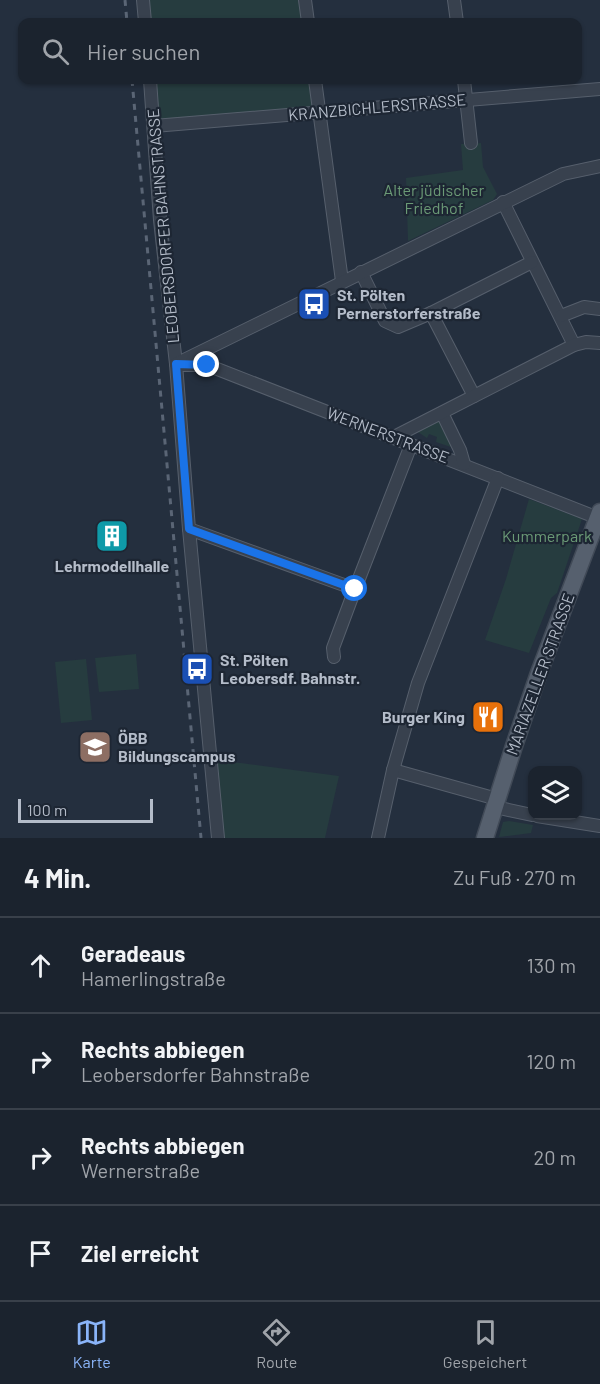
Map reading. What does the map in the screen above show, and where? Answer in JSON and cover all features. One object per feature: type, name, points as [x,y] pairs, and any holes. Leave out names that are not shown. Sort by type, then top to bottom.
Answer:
[{"type":"main road","name":"MARIAZELLER STRASSE","points":[[485,838],[539,673],[599,515]]},
{"type":"street","points":[[143,0],[145,18]]},
{"type":"street","points":[[305,0],[307,18]]},
{"type":"street","points":[[454,0],[456,18]]},
{"type":"street","name":"LEOBERSDORFER BAHNSTRASSE","points":[[150,84],[160,220],[176,364],[218,838]]},
{"type":"street","points":[[316,84],[342,281]]},
{"type":"street","points":[[465,84],[471,143]]},
{"type":"street","name":"KRANZBICHLERSTRASSE","points":[[154,126],[600,89]]},
{"type":"street","points":[[176,364],[562,174],[600,166]]},
{"type":"street","points":[[503,202],[574,345]]},
{"type":"street","points":[[361,272],[385,321],[398,327],[532,261]]},
{"type":"street","points":[[561,316],[584,308],[600,309]]},
{"type":"street","points":[[430,313],[474,396]]},
{"type":"street","points":[[392,438],[574,345],[600,340]]},
{"type":"street","name":"WERNERSTRASSE","points":[[176,364],[207,365],[392,438],[599,515]]},
{"type":"street","points":[[442,413],[460,450],[464,464]]},
{"type":"street","points":[[334,657],[333,648],[411,445]]},
{"type":"street","points":[[378,838],[393,770],[418,683],[498,478]]},
{"type":"street","points":[[189,529],[355,589]]},
{"type":"street","points":[[393,770],[528,813]]},
{"type":"street","points":[[565,820],[600,826]]},
{"type":"green space","points":[[143,0],[305,0],[307,18],[145,18]]},
{"type":"green space","points":[[150,84],[316,84],[319,112],[154,126]]},
{"type":"green space","name":"Alter jüdischer Friedhof","points":[[481,143],[483,167],[497,194],[493,200],[408,241],[406,178],[463,170],[461,144]]},
{"type":"green space","points":[[440,420],[451,447],[436,442],[437,437],[429,434],[427,438],[418,432]]},
{"type":"green space","name":"Kummerpark","points":[[529,499],[582,519],[557,593],[551,598],[529,653],[485,640],[506,579]]},
{"type":"green space","points":[[136,654],[139,689],[99,692],[95,658]]},
{"type":"green space","points":[[86,659],[92,720],[61,723],[55,662]]},
{"type":"green space","points":[[210,759],[339,776],[325,838],[218,838]]},
{"type":"green space","points":[[503,822],[533,825],[531,833],[499,837]]},
{"type":"railway","points":[[125,0],[127,18]]},
{"type":"railway","points":[[132,84],[201,838]]},
{"type":"place","name":"St. Pölten Pernerstorferstraße","points":[[314,304]]},
{"type":"place","name":"Lehrmodellhalle","points":[[112,536]]},
{"type":"place","name":"St. Pölten Leobersdf. Bahnstr.","points":[[197,669]]},
{"type":"place","name":"Burger King","points":[[488,717]]},
{"type":"place","name":"ÖBB Bildungscampus","points":[[95,747]]},
{"type":"route","points":[[207,365],[176,364],[189,529],[355,589]]}]
